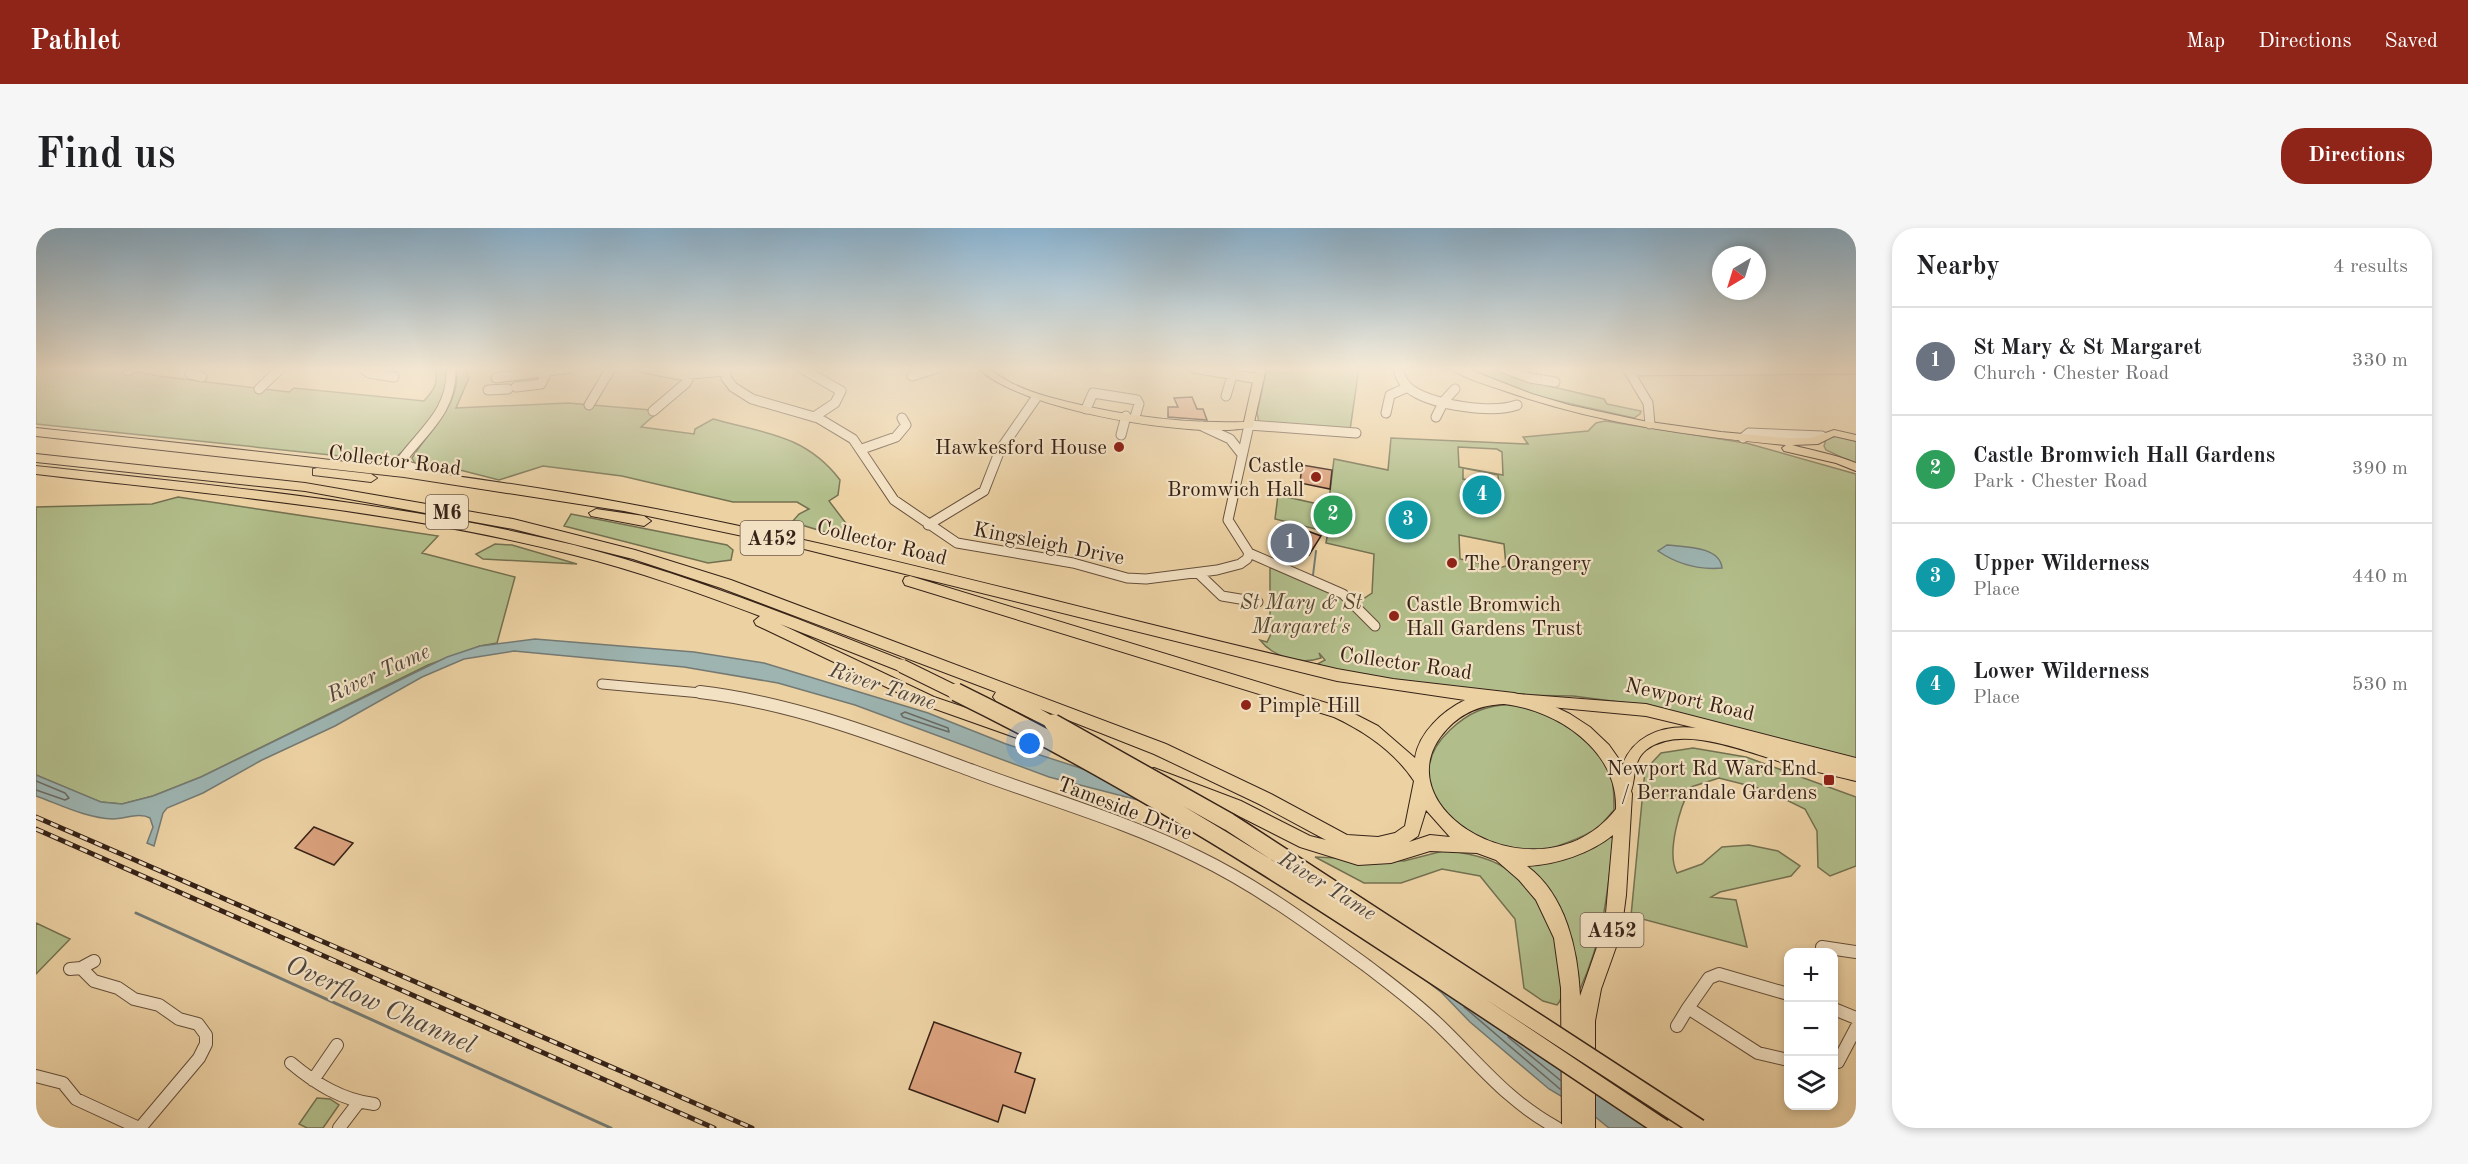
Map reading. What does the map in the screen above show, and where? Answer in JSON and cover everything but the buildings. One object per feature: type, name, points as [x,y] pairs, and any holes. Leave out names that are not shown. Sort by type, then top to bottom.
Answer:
[{"type":"highway","name":"Collector Road","points":[[36,432],[393,471],[624,507],[814,547],[1337,675],[1393,685],[1504,698]]},
{"type":"highway","name":"Collector Road","points":[[36,440],[464,489],[626,518],[810,555],[990,603],[1347,715],[1374,729],[1394,746],[1420,779]]},
{"type":"highway","name":"M6","points":[[36,458],[305,487],[513,524],[635,555],[726,584],[845,628],[987,689],[1053,723],[1229,822],[1699,1128]]},
{"type":"highway","name":"M6","points":[[36,470],[387,511],[482,529],[576,551],[668,579],[784,620],[902,666],[1060,744],[1177,810],[1663,1128]]},
{"type":"highway","points":[[393,471],[400,477],[448,483],[464,489]]},
{"type":"highway","points":[[668,579],[929,701],[972,718],[1173,781],[1235,806],[1326,850],[1358,857],[1391,855],[1430,843],[1488,850],[1526,858],[1545,857],[1608,832],[1622,813],[1624,792],[1610,757],[1581,727],[1556,713],[1504,698],[1468,705],[1439,728],[1426,743],[1420,779],[1419,812],[1412,831],[1399,839],[1377,845],[1345,842],[1265,799],[1160,749],[845,628]]},
{"type":"highway","points":[[1420,779],[1437,815],[1457,832],[1488,850]]},
{"type":"highway","name":"A452","points":[[1578,1041],[1613,926],[1622,813]]},
{"type":"highway","name":"A452","points":[[1488,850],[1511,862],[1538,888],[1557,922],[1565,943],[1578,1041],[1581,1115],[1572,1128]]},
{"type":"main road","points":[[1092,410],[1202,426],[1248,425],[1252,410]]},
{"type":"main road","points":[[1597,410],[1650,419],[1671,428],[1743,438],[1802,443],[1834,433],[1856,433]]},
{"type":"main road","points":[[1834,433],[1856,438]]},
{"type":"main road","points":[[1820,438],[1820,448],[1835,460]]},
{"type":"main road","points":[[1785,441],[1856,467]]},
{"type":"main road","name":"Newport Road","points":[[1504,698],[1546,699],[1646,710],[1856,764]]},
{"type":"main road","name":"Newport Road","points":[[1624,792],[1627,774],[1636,751],[1650,740],[1673,734],[1702,735],[1856,775]]},
{"type":"street","points":[[393,471],[442,410]]},
{"type":"street","name":"Kingsleigh Drive","points":[[792,410],[834,426],[862,449],[894,500],[928,525],[967,546],[1073,564],[1127,578],[1167,578],[1198,573],[1240,564],[1247,559],[1249,553]]},
{"type":"street","points":[[814,417],[824,410]]},
{"type":"street","points":[[928,525],[984,491],[1000,450],[1028,410]]},
{"type":"street","points":[[1121,435],[1135,410]]},
{"type":"street","points":[[1436,417],[1440,410]]},
{"type":"street","points":[[1648,410],[1650,419]]},
{"type":"street","points":[[862,449],[896,437],[904,422],[916,425]]},
{"type":"street","points":[[1356,433],[1248,425],[1228,520],[1239,541],[1249,553],[1343,594],[1375,626]]},
{"type":"street","points":[[1202,426],[1230,439],[1241,453]]},
{"type":"street","points":[[344,465],[384,465],[404,459]]},
{"type":"street","points":[[404,459],[405,465],[409,468],[444,478]]},
{"type":"street","points":[[1198,573],[1222,596],[1258,602]]},
{"type":"street","name":"Tameside Drive","points":[[602,684],[688,690],[771,705],[826,720],[1179,847],[1231,873],[1265,894],[1375,972],[1429,1015],[1509,1100],[1530,1115],[1557,1128]]},
{"type":"street","points":[[1822,947],[1856,952]]},
{"type":"street","points":[[36,1076],[63,1083],[76,1099],[139,1128],[199,1058],[206,1044],[206,1035],[198,1024],[179,1019],[159,1005],[134,999],[118,988],[94,981],[76,969],[94,961]]},
{"type":"street","points":[[1677,1026],[1708,978],[1719,974],[1784,993]]},
{"type":"street","points":[[1688,1008],[1758,1053],[1784,1059]]},
{"type":"street","points":[[1838,1011],[1856,1018]]},
{"type":"street","points":[[1838,1062],[1856,1028]]},
{"type":"street","points":[[313,1080],[337,1046]]},
{"type":"street","points":[[291,1063],[313,1080],[358,1103],[374,1104]]},
{"type":"street","points":[[339,1128],[358,1103]]},
{"type":"green space","points":[[36,410],[436,410],[406,449],[392,460],[36,424]]},
{"type":"green space","points":[[446,410],[651,410],[658,412],[641,427],[694,434],[695,429],[713,419],[767,433],[813,453],[840,480],[838,495],[829,501],[861,543],[792,522],[799,514],[809,509],[797,502],[733,502],[622,476],[543,466],[499,480],[460,470],[416,465],[412,458]]},
{"type":"green space","points":[[1258,410],[1353,410],[1350,430],[1259,422]]},
{"type":"green space","points":[[1599,410],[1641,411],[1634,418]]},
{"type":"green space","name":"St Mary & St Margaret's","points":[[1605,421],[1746,443],[1856,474],[1856,759],[1643,705],[1573,696],[1513,695],[1365,677],[1314,666],[1325,660],[1319,653],[1321,658],[1305,661],[1280,655],[1260,640],[1267,642],[1270,636],[1270,567],[1330,591],[1346,601],[1360,601],[1372,593],[1374,554],[1326,543],[1328,532],[1275,519],[1278,495],[1327,506],[1334,459],[1388,470],[1391,438],[1528,444],[1523,437],[1588,431],[1596,423]],"holes":[[[1458,447],[1497,449],[1502,452],[1503,475],[1459,467]],[[1463,468],[1498,475],[1499,485],[1463,479]],[[1459,535],[1504,544],[1506,566],[1499,568],[1460,559]]]},
{"type":"green space","points":[[1836,436],[1856,441],[1856,464],[1826,450],[1824,446],[1826,439]]},
{"type":"green space","points":[[178,497],[438,536],[422,553],[515,577],[497,643],[480,646],[428,665],[201,777],[153,796],[122,804],[100,802],[36,775],[36,507],[152,504]]},
{"type":"green space","points":[[571,514],[727,545],[733,550],[731,560],[708,563],[564,526]]},
{"type":"green space","points":[[495,544],[512,545],[577,564],[483,559],[476,554]]},
{"type":"green space","points":[[1511,704],[1538,712],[1565,724],[1590,741],[1600,752],[1611,775],[1614,810],[1592,831],[1546,850],[1530,852],[1507,848],[1484,840],[1463,827],[1445,811],[1433,792],[1429,772],[1434,751],[1450,730],[1464,719],[1493,706]]},
{"type":"green space","points":[[1693,748],[1746,757],[1856,797],[1856,866],[1830,876],[1818,867],[1817,831],[1805,809],[1766,790],[1719,778],[1691,787],[1679,817],[1674,842],[1673,854],[1677,873],[1702,864],[1722,847],[1749,845],[1778,851],[1800,866],[1791,876],[1720,892],[1711,897],[1736,900],[1747,947],[1631,916],[1645,770],[1661,753]]},
{"type":"green space","points":[[1614,834],[1600,932],[1580,989],[1564,915],[1548,887],[1525,865],[1577,852]]},
{"type":"green space","points":[[1447,850],[1481,857],[1505,868],[1534,896],[1553,934],[1562,967],[1562,996],[1557,1005],[1543,1001],[1524,988],[1515,919],[1480,876],[1442,869],[1401,883],[1364,883],[1315,857],[1404,861]]},
{"type":"green space","points":[[36,923],[70,939],[36,974]]},
{"type":"green space","points":[[317,1098],[330,1099],[339,1105],[323,1128],[307,1128],[299,1124]]},
{"type":"water","points":[[1667,545],[1691,547],[1708,552],[1715,555],[1722,568],[1688,565],[1658,551]]},
{"type":"water","points":[[535,639],[694,652],[764,663],[928,713],[1006,744],[1145,789],[1536,1031],[1614,1086],[1664,1128],[1609,1128],[1593,1115],[1549,1089],[1470,1022],[1442,993],[1398,959],[1235,855],[1142,801],[1049,777],[855,705],[778,683],[684,667],[514,651],[464,659],[422,677],[335,726],[262,760],[203,793],[167,808],[163,813],[154,846],[147,843],[153,827],[150,818],[146,816],[103,818],[36,796],[36,775],[101,802],[122,804],[153,796],[201,777],[447,657],[480,646]]},
{"type":"waterway","points":[[1313,575],[1316,551]]},
{"type":"waterway","name":"Overflow Channel","points":[[136,913],[611,1128]]},
{"type":"railway","points":[[36,817],[752,1128]]},
{"type":"railway","points":[[36,829],[714,1128]]},
{"type":"place","name":"Hawkesford House","points":[[1119,447]]},
{"type":"place","name":"Castle Bromwich Hall","points":[[1316,477]]},
{"type":"place","name":"Lower Wilderness","points":[[1482,495]]},
{"type":"place","name":"Castle Bromwich Hall Gardens","points":[[1333,515]]},
{"type":"place","name":"Upper Wilderness","points":[[1408,520]]},
{"type":"place","name":"St Mary & St Margaret","points":[[1290,543]]},
{"type":"place","name":"The Orangery","points":[[1452,563]]},
{"type":"place","name":"Castle Bromwich Hall Gardens Trust","points":[[1394,616]]},
{"type":"place","name":"Pimple Hill","points":[[1246,705]]},
{"type":"place","name":"Newport Rd Ward End / Berrandale Gardens","points":[[1829,780]]},
{"type":"water label","name":"River Tame","points":[[378,672]]},
{"type":"water label","name":"River Tame","points":[[883,685]]},
{"type":"water label","name":"River Tame","points":[[1328,885]]}]
